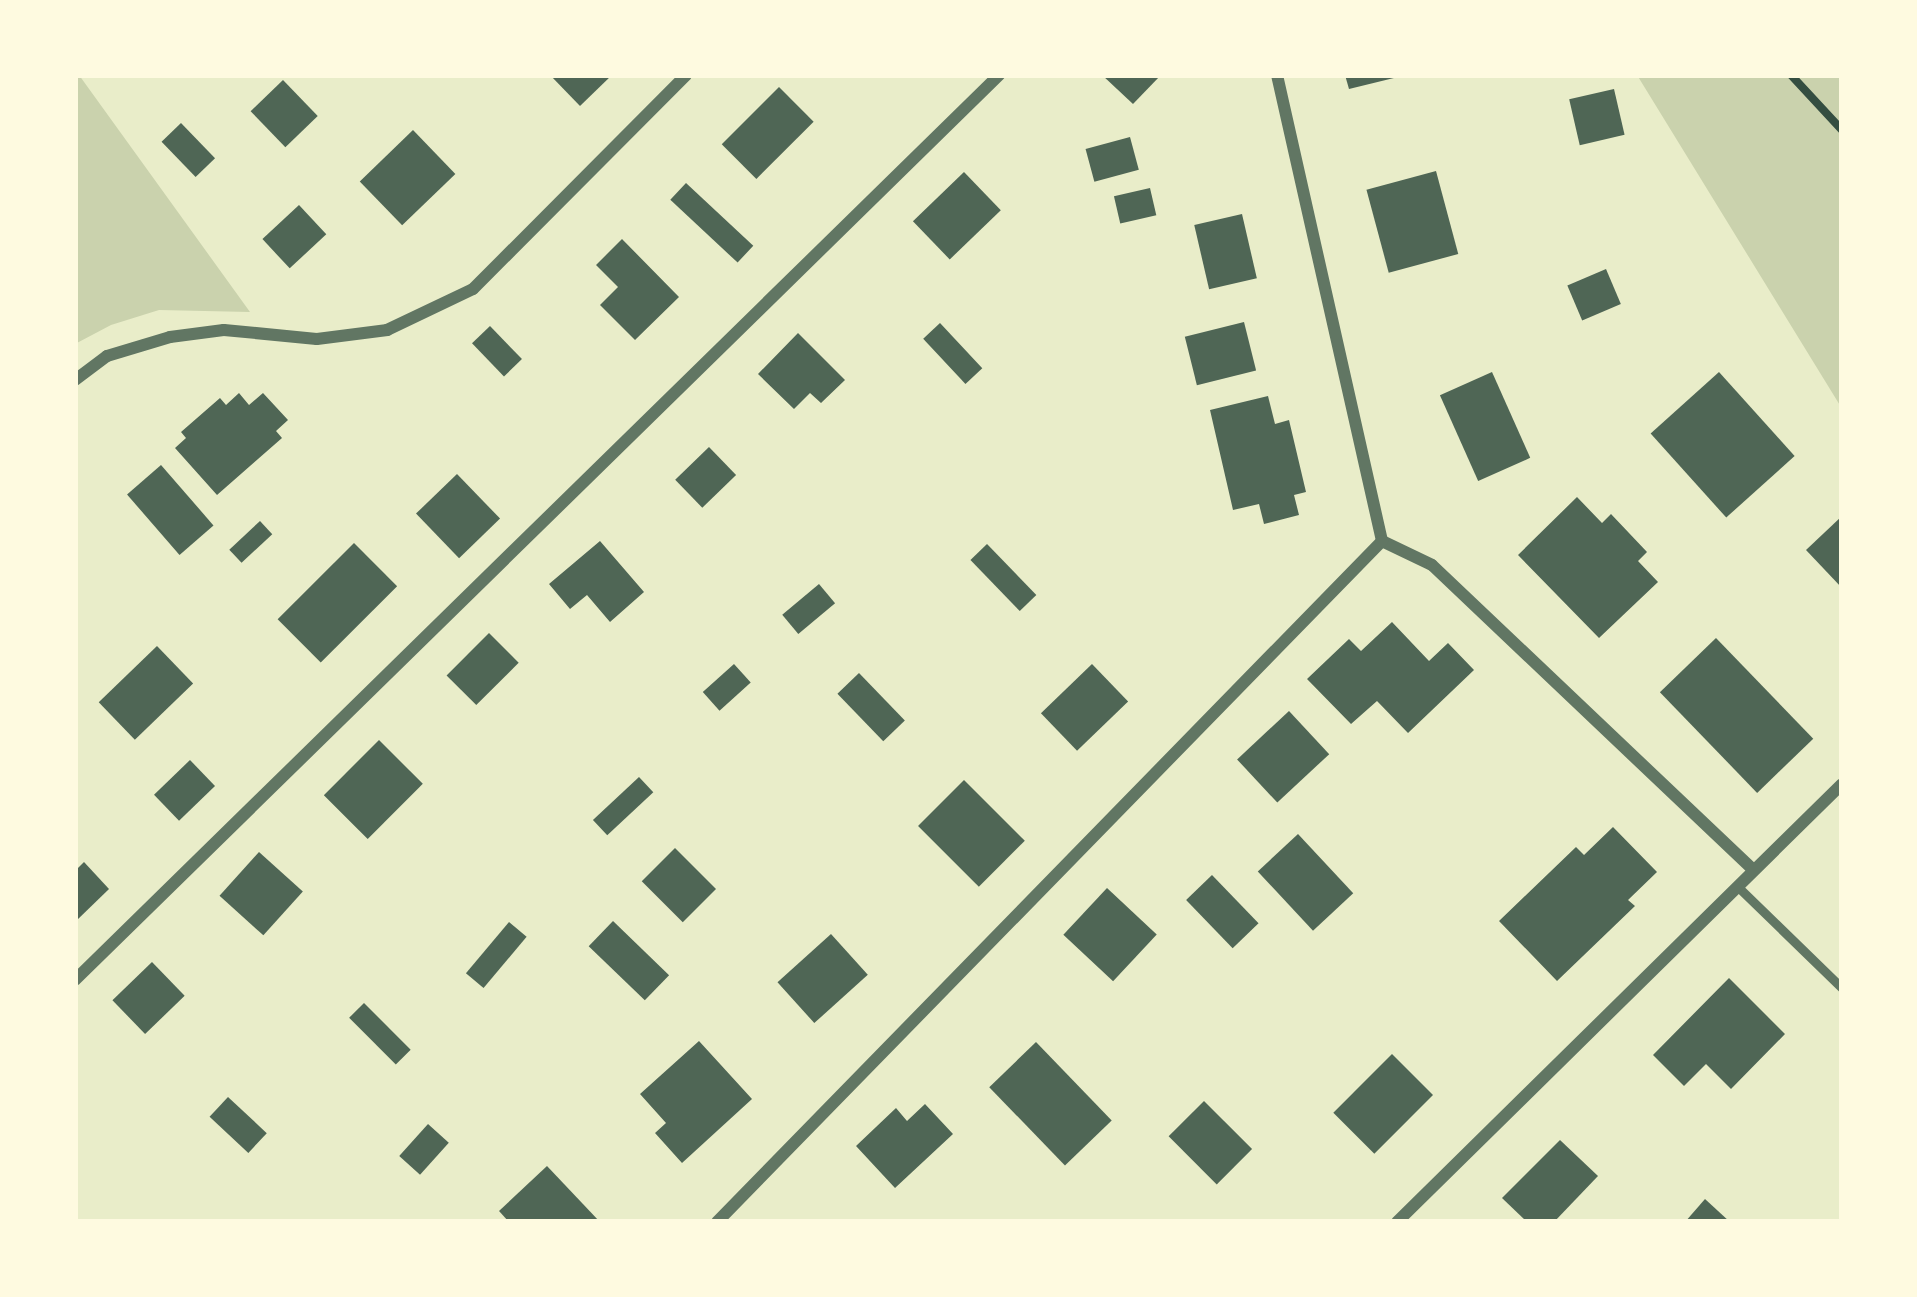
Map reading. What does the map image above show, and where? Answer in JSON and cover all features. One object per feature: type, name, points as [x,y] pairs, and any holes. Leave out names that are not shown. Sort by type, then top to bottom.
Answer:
[{"type":"street","points":[[75,380],[107,356],[170,338],[224,330],[316,339],[387,330],[473,289],[686,75]]},
{"type":"street","points":[[75,980],[999,75]]},
{"type":"street","points":[[1277,75],[1382,541]]},
{"type":"street","points":[[1382,541],[1432,565],[1753,870]]},
{"type":"street","points":[[717,1222],[1382,541]]},
{"type":"street","points":[[1397,1222],[1842,784]]},
{"type":"lane","points":[[1737,886],[1842,988]]},
{"type":"path","points":[[1791,75],[1842,130]]},
{"type":"green space","points":[[75,75],[250,312],[159,310],[111,325],[75,344]]},
{"type":"green space","points":[[1637,75],[1842,75],[1842,409],[1841,407]]},
{"type":"building","points":[[550,75],[612,75],[580,106]]},
{"type":"building","points":[[1102,75],[1161,75],[1133,104]]},
{"type":"building","points":[[1345,75],[1398,75],[1398,77],[1349,89]]},
{"type":"building","points":[[283,80],[318,116],[285,147],[251,111]]},
{"type":"building","points":[[779,87],[814,122],[756,179],[722,144]]},
{"type":"building","points":[[1614,89],[1625,135],[1580,145],[1569,99]]},
{"type":"building","points":[[181,123],[215,158],[196,177],[162,142]]},
{"type":"building","points":[[413,130],[455,174],[402,225],[360,181]]},
{"type":"building","points":[[1130,137],[1139,170],[1094,182],[1086,149]]},
{"type":"building","points":[[1436,171],[1458,254],[1389,273],[1366,190]]},
{"type":"building","points":[[964,172],[1001,210],[950,259],[913,221]]},
{"type":"building","points":[[686,183],[753,246],[738,263],[670,200]]},
{"type":"building","points":[[1150,188],[1156,215],[1120,224],[1114,196]]},
{"type":"building","points":[[299,205],[326,234],[290,268],[262,239]]},
{"type":"building","points":[[1242,214],[1257,278],[1209,289],[1194,225]]},
{"type":"building","points":[[622,239],[679,297],[635,340],[600,305],[618,287],[596,265]]},
{"type":"building","points":[[1606,269],[1621,304],[1582,320],[1567,285]]},
{"type":"building","points":[[1244,322],[1256,371],[1197,385],[1185,337]]},
{"type":"building","points":[[940,323],[982,368],[965,384],[923,339]]},
{"type":"building","points":[[490,326],[522,359],[504,376],[472,343]]},
{"type":"building","points":[[798,333],[845,380],[821,403],[810,393],[794,409],[758,374]]},
{"type":"building","points":[[1492,372],[1530,458],[1478,481],[1440,395]]},
{"type":"building","points":[[1719,372],[1795,456],[1726,518],[1651,434]]},
{"type":"building","points":[[239,393],[249,405],[263,393],[288,420],[276,431],[282,438],[217,495],[175,448],[186,438],[181,432],[220,398],[226,405]]},
{"type":"building","points":[[1268,396],[1275,424],[1289,420],[1306,492],[1294,495],[1299,515],[1264,524],[1259,504],[1233,510],[1210,410]]},
{"type":"building","points":[[709,447],[736,475],[702,508],[675,480]]},
{"type":"building","points":[[161,465],[213,525],[180,555],[127,495]]},
{"type":"building","points":[[457,474],[500,519],[459,558],[416,514]]},
{"type":"building","points":[[1577,497],[1602,523],[1611,514],[1647,552],[1638,561],[1658,582],[1599,638],[1518,555]]},
{"type":"building","points":[[1842,516],[1842,588],[1806,550]]},
{"type":"building","points":[[260,521],[272,534],[242,563],[229,550]]},
{"type":"building","points":[[600,541],[644,592],[610,622],[587,595],[570,609],[549,584]]},
{"type":"building","points":[[354,543],[397,586],[321,663],[278,619]]},
{"type":"building","points":[[987,544],[1036,595],[1020,611],[970,560]]},
{"type":"building","points":[[819,584],[835,603],[798,634],[782,615]]},
{"type":"building","points":[[1392,622],[1429,661],[1448,643],[1474,670],[1408,733],[1377,701],[1351,724],[1307,679],[1349,639],[1361,651]]},
{"type":"building","points":[[489,633],[519,663],[476,705],[447,675]]},
{"type":"building","points":[[1716,638],[1813,739],[1757,793],[1660,692]]},
{"type":"building","points":[[157,646],[193,683],[135,740],[99,702]]},
{"type":"building","points":[[734,664],[751,683],[720,711],[703,692]]},
{"type":"building","points":[[1092,664],[1128,701],[1077,751],[1041,713]]},
{"type":"building","points":[[859,673],[905,720],[883,741],[837,694]]},
{"type":"building","points":[[1289,711],[1329,754],[1277,803],[1237,759]]},
{"type":"building","points":[[379,740],[423,784],[368,839],[324,795]]},
{"type":"building","points":[[190,760],[215,786],[179,821],[154,795]]},
{"type":"building","points":[[639,777],[653,792],[607,835],[593,820]]},
{"type":"building","points":[[964,780],[1025,841],[979,887],[918,826]]},
{"type":"building","points":[[1613,827],[1657,872],[1628,900],[1635,906],[1557,981],[1499,921],[1576,847],[1584,855]]},
{"type":"building","points":[[1298,834],[1353,893],[1313,931],[1258,872]]},
{"type":"building","points":[[675,848],[716,889],[683,922],[642,881]]},
{"type":"building","points":[[259,852],[303,891],[263,935],[220,896]]},
{"type":"building","points":[[84,862],[109,889],[75,922],[75,871]]},
{"type":"building","points":[[1212,875],[1259,923],[1233,948],[1186,900]]},
{"type":"building","points":[[1107,888],[1157,934],[1113,981],[1063,935]]},
{"type":"building","points":[[613,921],[669,975],[645,1000],[589,946]]},
{"type":"building","points":[[509,922],[527,937],[484,988],[466,973]]},
{"type":"building","points":[[831,934],[868,975],[814,1023],[777,982]]},
{"type":"building","points":[[152,962],[185,996],[145,1034],[112,1000]]},
{"type":"building","points":[[1729,978],[1785,1034],[1731,1089],[1706,1064],[1684,1086],[1653,1055]]},
{"type":"building","points":[[364,1003],[411,1050],[396,1065],[349,1018]]},
{"type":"building","points":[[699,1041],[752,1099],[682,1163],[655,1133],[666,1123],[640,1094]]},
{"type":"building","points":[[1036,1042],[1112,1120],[1065,1166],[989,1087]]},
{"type":"building","points":[[1392,1054],[1433,1095],[1374,1154],[1333,1113]]},
{"type":"building","points":[[228,1097],[267,1133],[248,1153],[210,1117]]},
{"type":"building","points":[[1204,1101],[1252,1149],[1217,1184],[1169,1136]]},
{"type":"building","points":[[925,1104],[953,1134],[895,1188],[856,1146],[896,1108],[907,1121]]},
{"type":"building","points":[[428,1124],[449,1143],[420,1175],[399,1156]]},
{"type":"building","points":[[1560,1140],[1598,1176],[1554,1222],[1527,1222],[1502,1198]]},
{"type":"building","points":[[547,1166],[600,1222],[509,1222],[499,1211]]},
{"type":"building","points":[[1705,1199],[1730,1222],[1685,1222]]}]
